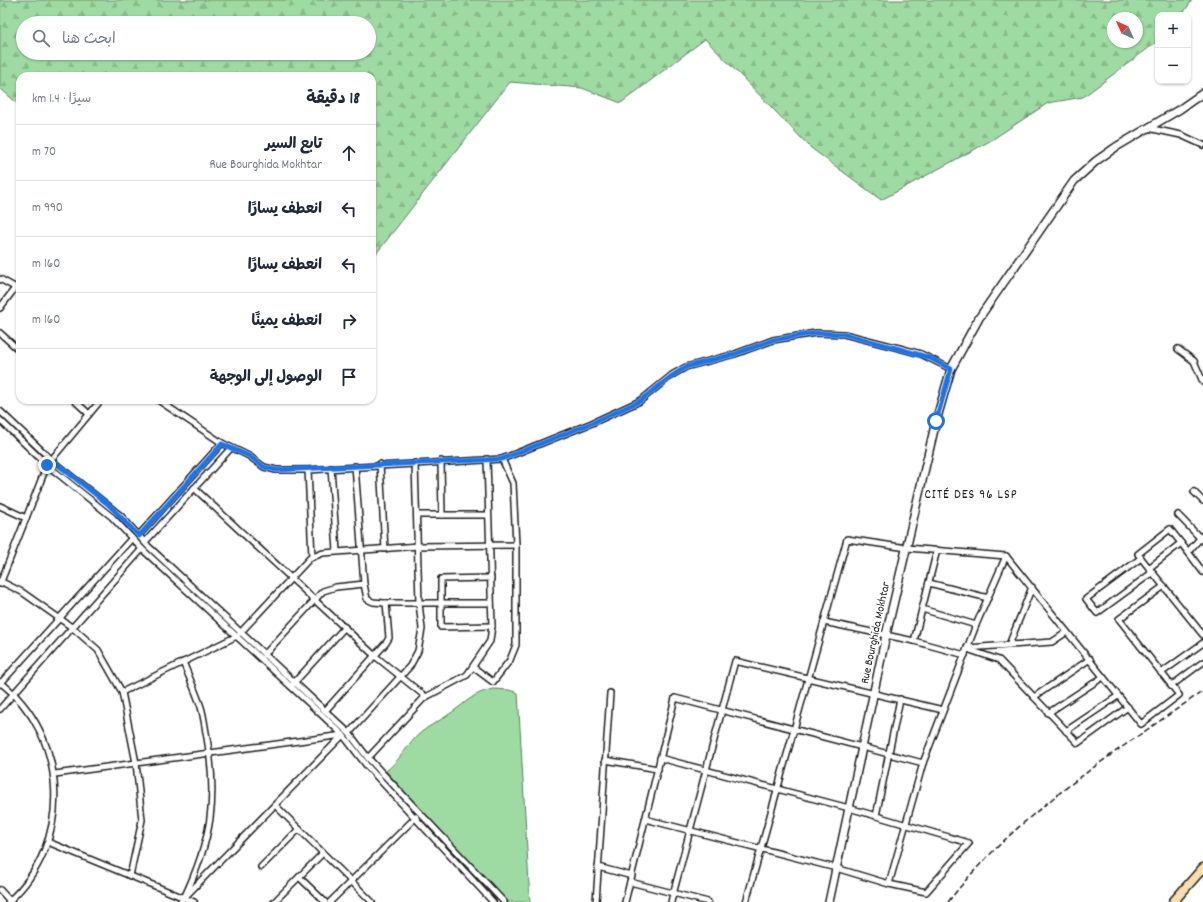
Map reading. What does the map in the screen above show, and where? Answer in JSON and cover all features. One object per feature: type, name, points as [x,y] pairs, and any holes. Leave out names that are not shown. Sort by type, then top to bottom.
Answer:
[{"type":"main road","name":"Rue Bourghida Mokhtar","points":[[829,902],[886,635],[940,404],[951,369],[979,318],[1074,181],[1096,161],[1203,94]]},
{"type":"main road","points":[[1173,902],[1203,868]]},
{"type":"street","points":[[1148,128],[1181,135],[1203,145]]},
{"type":"street","points":[[0,279],[16,288]]},
{"type":"street","points":[[0,308],[16,291]]},
{"type":"street","points":[[0,333],[16,347]]},
{"type":"street","points":[[164,404],[222,444],[249,456],[269,469],[308,470],[380,464],[502,459],[592,423],[640,401],[686,367],[735,354],[773,340],[816,333],[844,334],[921,354],[951,369]]},
{"type":"street","points":[[1178,348],[1194,361],[1203,382]]},
{"type":"street","points":[[78,404],[89,414]]},
{"type":"street","points":[[98,404],[47,465],[0,582],[22,592],[73,628],[98,650],[122,692],[136,762],[142,820],[130,876]]},
{"type":"street","points":[[0,411],[52,460],[108,504],[238,634],[264,655],[343,735],[367,766],[416,817],[493,902]]},
{"type":"street","points":[[0,420],[47,465],[107,512],[142,549],[293,684],[325,710],[349,733],[368,758],[504,902]]},
{"type":"street","points":[[139,536],[222,444]]},
{"type":"street","points":[[145,542],[231,448]]},
{"type":"street","points":[[368,758],[426,697],[467,675],[490,641],[492,626],[487,459]]},
{"type":"street","points":[[473,667],[494,682],[510,660],[516,645],[516,545],[513,483],[502,459]]},
{"type":"street","points":[[442,461],[442,515]]},
{"type":"street","points":[[349,733],[401,677],[410,666],[418,651],[422,629],[419,603],[419,546],[415,463]]},
{"type":"street","points":[[380,464],[385,549]]},
{"type":"street","points":[[355,466],[364,584],[368,599],[373,602],[386,603],[491,603]]},
{"type":"street","points":[[331,468],[337,551]]},
{"type":"street","points":[[308,470],[312,557]]},
{"type":"street","points":[[194,488],[375,656],[426,697]]},
{"type":"street","points":[[1194,492],[1203,501]]},
{"type":"street","points":[[0,506],[26,518]]},
{"type":"street","points":[[418,516],[488,515]]},
{"type":"street","points":[[1178,515],[1202,538],[1188,552]]},
{"type":"street","points":[[1203,572],[1170,529],[1138,554],[1203,635]]},
{"type":"street","points":[[0,890],[9,902],[32,874],[48,842],[54,820],[56,797],[50,752],[41,732],[29,712],[14,694],[0,683],[60,619],[132,538]]},
{"type":"street","points":[[746,902],[847,539],[907,548],[1006,556],[1141,724],[1179,695],[1119,619],[1164,586]]},
{"type":"street","points":[[1141,558],[1086,599],[1097,614],[1151,570],[1181,543]]},
{"type":"street","points":[[122,692],[238,634],[312,557],[323,553],[337,551],[419,546],[516,545]]},
{"type":"street","points":[[0,709],[142,549]]},
{"type":"street","points":[[914,641],[937,550]]},
{"type":"street","points":[[889,884],[923,763],[976,625],[1006,556]]},
{"type":"street","points":[[491,578],[441,579],[441,627],[492,626]]},
{"type":"street","points":[[929,583],[988,598]]},
{"type":"street","points":[[264,655],[327,589],[364,584]]},
{"type":"street","points":[[1009,645],[1032,587]]},
{"type":"street","points":[[325,710],[375,656],[389,638],[386,603]]},
{"type":"street","points":[[922,609],[976,625]]},
{"type":"street","points":[[824,622],[914,641],[965,655]]},
{"type":"street","points":[[293,684],[345,628]]},
{"type":"street","points":[[967,648],[1052,642],[1067,632]]},
{"type":"street","points":[[1161,673],[1203,643]]},
{"type":"street","points":[[967,648],[999,660],[1078,743],[1128,707]]},
{"type":"street","points":[[1034,697],[1090,659]]},
{"type":"street","points":[[671,902],[735,661],[943,710]]},
{"type":"street","points":[[183,662],[202,709],[210,753],[212,794],[209,832],[199,867],[184,898]]},
{"type":"street","points":[[1171,686],[1203,662]]},
{"type":"street","points":[[1048,713],[1103,676]]},
{"type":"street","points":[[596,902],[610,693]]},
{"type":"street","points":[[1066,731],[1118,696]]},
{"type":"street","points":[[625,902],[675,698],[863,746],[923,763]]},
{"type":"street","points":[[876,816],[900,699]]},
{"type":"street","points":[[54,774],[343,735]]},
{"type":"street","points":[[180,902],[343,735]]},
{"type":"street","points":[[646,819],[836,868],[889,884],[926,892],[969,843],[849,808],[660,758]]},
{"type":"street","points":[[606,760],[658,769]]},
{"type":"street","points":[[275,805],[372,902]]},
{"type":"street","points":[[330,902],[416,817]]},
{"type":"street","points":[[261,867],[299,829]]},
{"type":"street","points":[[48,842],[194,902]]},
{"type":"street","points":[[274,902],[323,853]]},
{"type":"street","points":[[598,867],[632,876]]},
{"type":"street","points":[[299,877],[325,902]]},
{"type":"street","points":[[630,882],[708,902]]},
{"type":"green space","points":[[0,0],[1192,0],[1184,12],[1155,12],[1155,43],[1083,97],[1048,103],[990,141],[881,200],[811,148],[705,39],[621,103],[582,88],[510,82],[376,254],[376,72],[16,72],[16,102],[0,88]]},
{"type":"green space","points":[[493,689],[509,690],[518,693],[530,902],[506,902],[386,771],[395,763],[413,740],[424,730],[474,696]]},
{"type":"railway","points":[[948,902],[975,870],[1035,813],[1101,762],[1203,691]]},
{"type":"district","name":"CITÉ DES 96 LSP","points":[[971,495]]},
{"type":"route","points":[[47,465],[52,460],[68,475],[108,504],[139,536],[222,444],[249,456],[264,467],[276,470],[311,470],[380,464],[502,459],[592,423],[640,401],[686,367],[735,354],[773,340],[816,333],[844,334],[921,354],[951,369],[944,387],[936,421]]}]
